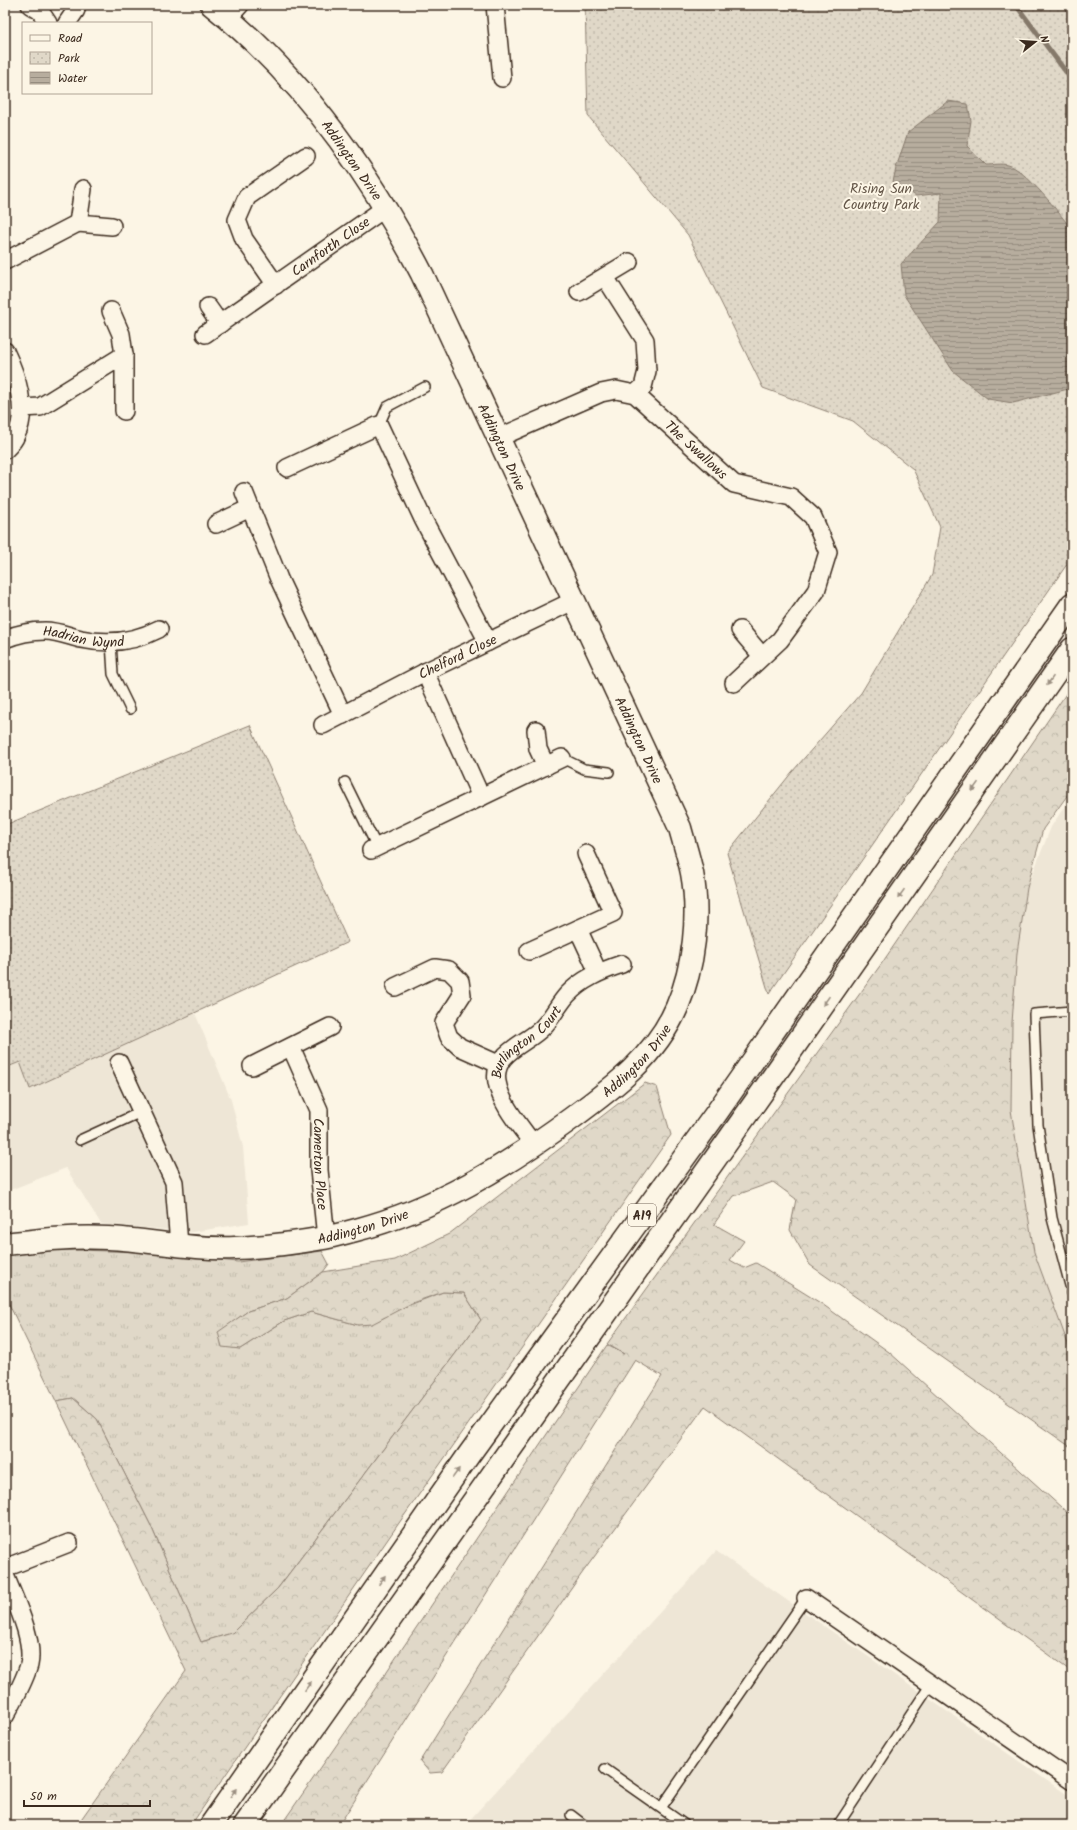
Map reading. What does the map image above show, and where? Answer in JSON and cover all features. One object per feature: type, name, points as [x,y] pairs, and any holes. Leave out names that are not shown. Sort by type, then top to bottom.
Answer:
[{"type":"main road","name":"Addington Drive","points":[[5,1244],[47,1239],[91,1238],[234,1248],[326,1238],[383,1223],[424,1207],[470,1185],[500,1168],[534,1145],[622,1080],[654,1047],[677,1008],[690,969],[695,913],[692,874],[680,828],[422,274],[385,208],[337,136],[312,105],[226,9]]},
{"type":"main road","name":"A19","points":[[211,1825],[468,1456],[715,1115],[1072,604]]},
{"type":"main road","name":"A19","points":[[244,1825],[763,1091],[1072,649]]},
{"type":"street","points":[[30,5],[40,11],[47,22]]},
{"type":"street","points":[[495,5],[502,78]]},
{"type":"street","name":"Carnforth Close","points":[[276,285],[244,239],[237,220],[247,197],[306,156]]},
{"type":"street","points":[[78,223],[83,189]]},
{"type":"street","name":"Carnforth Close","points":[[205,334],[385,208]]},
{"type":"street","points":[[5,261],[78,223],[112,226]]},
{"type":"street","points":[[579,292],[629,262]]},
{"type":"street","points":[[498,438],[601,393],[616,390],[635,394],[644,387],[647,371],[645,340],[605,277]]},
{"type":"street","points":[[208,307],[220,324]]},
{"type":"street","points":[[111,311],[121,334],[124,356],[124,411]]},
{"type":"street","points":[[5,351],[14,370],[22,408],[17,435],[5,450]]},
{"type":"street","points":[[22,408],[40,407],[124,356]]},
{"type":"street","name":"The Swallows","points":[[635,394],[734,484],[791,497],[814,517],[828,552],[816,591],[780,640],[734,683]]},
{"type":"street","points":[[287,468],[379,425],[423,519],[488,642]]},
{"type":"street","points":[[244,492],[279,579],[343,715]]},
{"type":"street","points":[[216,524],[250,508]]},
{"type":"street","name":"Chelford Close","points":[[323,725],[425,672],[573,601]]},
{"type":"street","name":"Hadrian Wynd","points":[[5,639],[26,633],[45,631],[96,642],[111,642],[136,640],[159,629]]},
{"type":"street","points":[[740,630],[762,656]]},
{"type":"street","points":[[425,672],[481,797]]},
{"type":"street","points":[[536,730],[538,749],[546,766]]},
{"type":"street","points":[[374,849],[562,758]]},
{"type":"street","points":[[529,951],[613,913],[586,854]]},
{"type":"street","points":[[578,929],[598,972]]},
{"type":"street","name":"Burlington Court","points":[[534,1145],[504,1102],[497,1082],[498,1064],[509,1052],[543,1028],[567,995],[581,983],[598,972],[622,964]]},
{"type":"street","points":[[395,987],[435,968],[449,970],[460,981],[462,995],[444,1023],[449,1037],[460,1047],[498,1064]]},
{"type":"street","points":[[252,1066],[330,1027]]},
{"type":"street","name":"Camerton Place","points":[[291,1047],[319,1110],[319,1170],[326,1238]]},
{"type":"street","points":[[119,1063],[174,1182],[179,1245]]},
{"type":"street","points":[[5,1568],[69,1543]]},
{"type":"street","points":[[5,1575],[28,1634],[29,1664],[10,1697],[5,1716]]},
{"type":"street","points":[[806,1598],[1072,1781]]},
{"type":"lane","points":[[379,425],[387,407],[425,387]]},
{"type":"lane","points":[[111,642],[113,674],[130,709]]},
{"type":"lane","points":[[562,758],[584,768],[609,772]]},
{"type":"lane","points":[[345,782],[374,849]]},
{"type":"lane","points":[[1072,1011],[1034,1014],[1038,1125],[1052,1218],[1072,1293]]},
{"type":"lane","points":[[80,1140],[141,1112]]},
{"type":"lane","points":[[661,1808],[806,1598]]},
{"type":"lane","points":[[838,1825],[931,1684]]},
{"type":"lane","points":[[605,1769],[685,1825]]},
{"type":"lane","points":[[570,1815],[584,1825]]},
{"type":"shaded area","points":[[250,725],[348,942],[195,1013],[231,1100],[243,1147],[249,1223],[192,1232],[101,1224],[66,1168],[5,1192],[5,825]]},
{"type":"shaded area","points":[[1072,795],[1072,1355],[1034,1252],[1011,1110],[1012,1023],[1017,953],[1027,888],[1051,827]]},
{"type":"shaded area","points":[[716,1551],[1072,1798],[1072,1825],[465,1825]]},
{"type":"green space","name":"Rising Sun Country Park","points":[[585,5],[1072,5],[1072,557],[769,994],[727,853],[792,772],[861,693],[932,575],[940,527],[913,469],[853,421],[763,388],[688,235],[588,116]]},
{"type":"green space","points":[[1072,685],[1072,789],[1043,829],[1027,888],[1017,953],[1012,1023],[1011,1110],[1034,1252],[1072,1355],[1072,1448],[810,1265],[790,1230],[796,1199],[773,1182],[734,1196],[714,1224],[744,1241],[730,1260],[744,1268],[756,1263],[822,1304],[889,1352],[1072,1517],[1072,1672],[705,1406],[583,1572],[442,1772],[430,1773],[420,1761],[662,1376],[635,1360],[339,1825],[281,1825],[358,1714],[607,1345],[624,1354],[607,1344],[882,963]]},
{"type":"green space","points":[[250,725],[348,942],[30,1089],[20,1062],[5,1068],[5,825]]},
{"type":"green space","points":[[645,1083],[657,1087],[671,1135],[399,1523],[191,1825],[77,1825],[186,1671],[56,1401],[73,1398],[97,1419],[151,1526],[201,1642],[232,1633],[278,1588],[481,1320],[464,1293],[443,1292],[412,1303],[372,1324],[358,1325],[311,1312],[284,1321],[240,1349],[222,1347],[218,1332],[248,1311],[287,1298],[323,1272],[395,1260],[449,1234]]},
{"type":"green space","points":[[18,1250],[141,1252],[238,1262],[322,1251],[329,1264],[323,1272],[287,1298],[248,1311],[219,1332],[222,1346],[240,1349],[284,1321],[311,1312],[358,1325],[443,1292],[464,1293],[481,1320],[278,1588],[232,1633],[201,1642],[151,1526],[97,1419],[73,1398],[56,1401],[5,1296],[5,1256]]},
{"type":"water","points":[[948,101],[968,104],[971,121],[967,146],[986,165],[1008,165],[1023,174],[1042,193],[1072,230],[1072,388],[1013,403],[988,399],[953,371],[904,295],[901,264],[940,222],[941,193],[916,196],[893,182],[896,168],[908,132]]},
{"type":"waterway","points":[[1016,5],[1072,80]]}]
